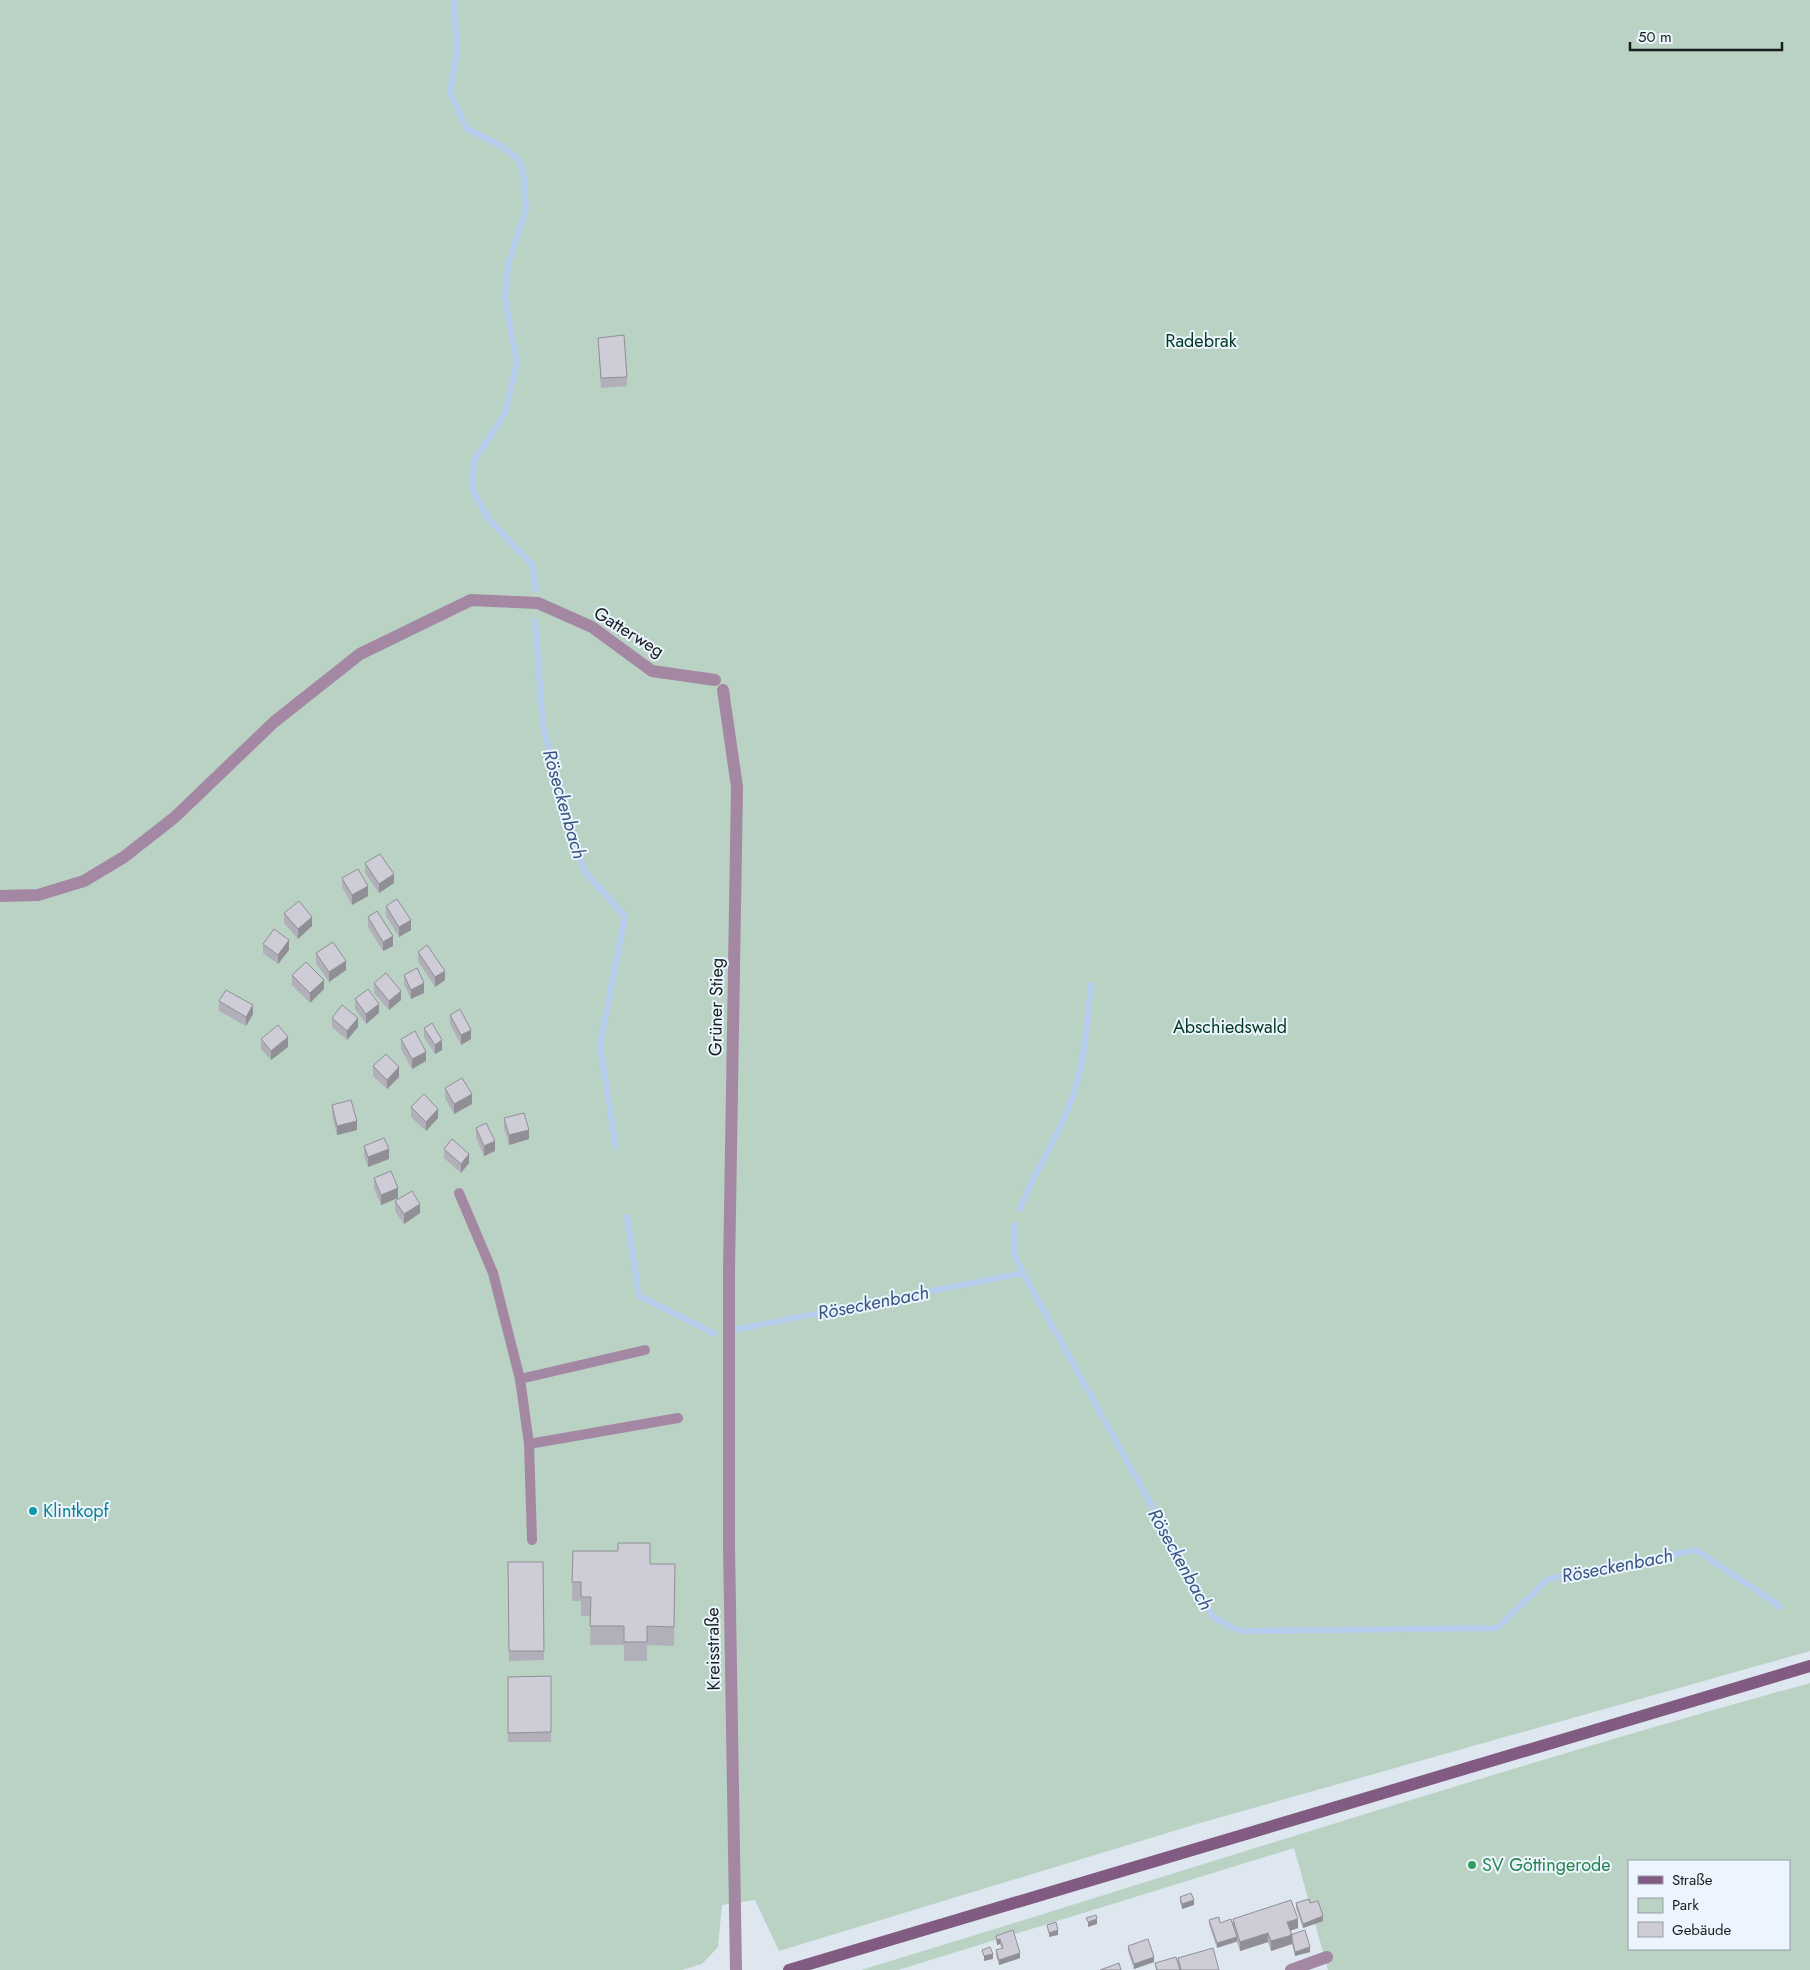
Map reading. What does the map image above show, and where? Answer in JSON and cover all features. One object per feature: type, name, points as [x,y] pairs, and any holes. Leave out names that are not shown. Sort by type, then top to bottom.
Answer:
[{"type":"main road","points":[[789,1970],[1810,1666]]},
{"type":"street","name":"Gatterweg","points":[[0,896],[38,895],[84,881],[124,857],[175,817],[274,722],[360,654],[471,600],[538,603],[592,627],[652,671],[719,685]]},
{"type":"street","name":"Grüner Stieg","points":[[719,685],[737,787],[729,1327]]},
{"type":"street","name":"Kreisstraße","points":[[729,1327],[729,1547],[736,1970]]},
{"type":"street","points":[[1291,1970],[1327,1957]]},
{"type":"lane","points":[[459,1193],[493,1273],[520,1378],[529,1444],[532,1540]]},
{"type":"lane","points":[[520,1378],[645,1350]]},
{"type":"lane","points":[[529,1444],[678,1418]]},
{"type":"green space","points":[[0,0],[1810,0],[1810,1651],[1200,1823],[779,1951],[755,1900],[722,1905],[718,1947],[702,1964],[682,1970],[0,1970]]},
{"type":"green space","points":[[1810,1683],[1810,1970],[1328,1970],[1294,1848],[898,1970],[861,1970],[1453,1787]]},
{"type":"building","points":[[624,335],[627,377],[601,378],[598,338]]},
{"type":"building","points":[[380,854],[394,874],[379,884],[365,863]]},
{"type":"building","points":[[358,869],[368,886],[352,895],[342,878]]},
{"type":"building","points":[[397,899],[411,920],[399,927],[386,906]]},
{"type":"building","points":[[299,901],[312,917],[298,929],[284,913]]},
{"type":"building","points":[[377,911],[393,936],[383,942],[368,917]]},
{"type":"building","points":[[274,929],[289,940],[278,955],[263,944]]},
{"type":"building","points":[[333,942],[346,961],[329,972],[316,953]]},
{"type":"building","points":[[427,945],[445,971],[435,977],[418,952]]},
{"type":"building","points":[[306,962],[324,980],[310,993],[292,975]]},
{"type":"building","points":[[417,968],[424,983],[411,990],[404,975]]},
{"type":"building","points":[[386,973],[401,991],[389,1001],[374,983]]},
{"type":"building","points":[[368,989],[379,1004],[366,1014],[355,999]]},
{"type":"building","points":[[226,990],[253,1005],[246,1017],[219,1001]]},
{"type":"building","points":[[342,1005],[358,1018],[347,1031],[332,1018]]},
{"type":"building","points":[[460,1009],[471,1030],[461,1035],[450,1015]]},
{"type":"building","points":[[432,1023],[442,1040],[435,1045],[424,1028]]},
{"type":"building","points":[[278,1025],[288,1037],[271,1051],[261,1039]]},
{"type":"building","points":[[415,1031],[426,1052],[412,1059],[401,1039]]},
{"type":"building","points":[[386,1054],[399,1067],[387,1080],[373,1066]]},
{"type":"building","points":[[462,1078],[472,1094],[454,1104],[445,1088]]},
{"type":"building","points":[[424,1094],[438,1109],[426,1122],[411,1107]]},
{"type":"building","points":[[351,1100],[357,1121],[337,1126],[332,1105]]},
{"type":"building","points":[[524,1113],[529,1130],[509,1135],[504,1118]]},
{"type":"building","points":[[486,1123],[495,1141],[484,1146],[476,1128]]},
{"type":"building","points":[[384,1138],[389,1149],[368,1157],[364,1146]]},
{"type":"building","points":[[452,1139],[469,1154],[461,1164],[444,1149]]},
{"type":"building","points":[[391,1171],[398,1188],[381,1195],[374,1178]]},
{"type":"building","points":[[412,1191],[420,1204],[404,1214],[395,1201]]},
{"type":"building","points":[[618,1543],[650,1543],[650,1564],[675,1564],[674,1627],[647,1626],[647,1642],[624,1642],[624,1626],[590,1626],[591,1597],[581,1597],[581,1582],[572,1582],[573,1551],[618,1551]]},
{"type":"building","points":[[508,1562],[543,1562],[544,1651],[509,1651]]},
{"type":"building","points":[[551,1676],[551,1732],[508,1733],[508,1677]]},
{"type":"building","points":[[1191,1893],[1194,1900],[1182,1904],[1180,1897]]},
{"type":"building","points":[[1309,1899],[1310,1903],[1318,1901],[1323,1916],[1303,1924],[1296,1903]]},
{"type":"building","points":[[1291,1900],[1298,1919],[1287,1922],[1292,1935],[1271,1941],[1268,1933],[1240,1942],[1233,1919]]},
{"type":"building","points":[[1096,1915],[1097,1919],[1088,1922],[1086,1918]]},
{"type":"building","points":[[1219,1917],[1220,1923],[1231,1919],[1237,1937],[1217,1943],[1209,1920]]},
{"type":"building","points":[[1056,1922],[1058,1930],[1049,1933],[1047,1925]]},
{"type":"building","points":[[1013,1930],[1020,1953],[999,1960],[996,1950],[1003,1948],[1000,1939],[997,1940],[996,1936]]},
{"type":"building","points":[[1305,1930],[1310,1947],[1295,1952],[1292,1935],[1290,1935]]},
{"type":"building","points":[[1148,1939],[1154,1957],[1134,1964],[1128,1946]]},
{"type":"building","points":[[990,1947],[993,1954],[984,1956],[982,1950]]},
{"type":"building","points":[[1213,1948],[1219,1970],[1181,1970],[1178,1958]]},
{"type":"building","points":[[1176,1957],[1180,1970],[1157,1970],[1155,1963]]},
{"type":"building","points":[[1119,1963],[1121,1970],[1100,1970]]},
{"type":"waterway","name":"Röseckenbach","points":[[454,0],[457,51],[450,92],[466,128],[501,146],[519,160],[524,178],[526,209],[508,265],[505,297],[517,363],[505,413],[474,461],[472,488],[487,517],[532,565],[536,590]]},
{"type":"waterway","name":"Röseckenbach","points":[[535,621],[543,726],[584,871],[625,916],[600,1045],[616,1147]]},
{"type":"waterway","points":[[1020,1209],[1067,1112],[1076,1085],[1085,1042],[1091,985]]},
{"type":"waterway","name":"Röseckenbach","points":[[627,1217],[639,1296],[715,1334]]},
{"type":"waterway","points":[[1015,1225],[1014,1254],[1023,1273]]},
{"type":"waterway","name":"Röseckenbach","points":[[738,1329],[1023,1273],[1213,1617],[1239,1631],[1497,1628],[1548,1579],[1696,1550],[1781,1607]]},
{"type":"place","name":"Klintkopf","points":[[33,1511]]},
{"type":"place","name":"SV Göttingerode","points":[[1472,1865]]},
{"type":"park label","name":"Radebrak","points":[[1201,341]]},
{"type":"park label","name":"Abschiedswald","points":[[1230,1027]]}]
